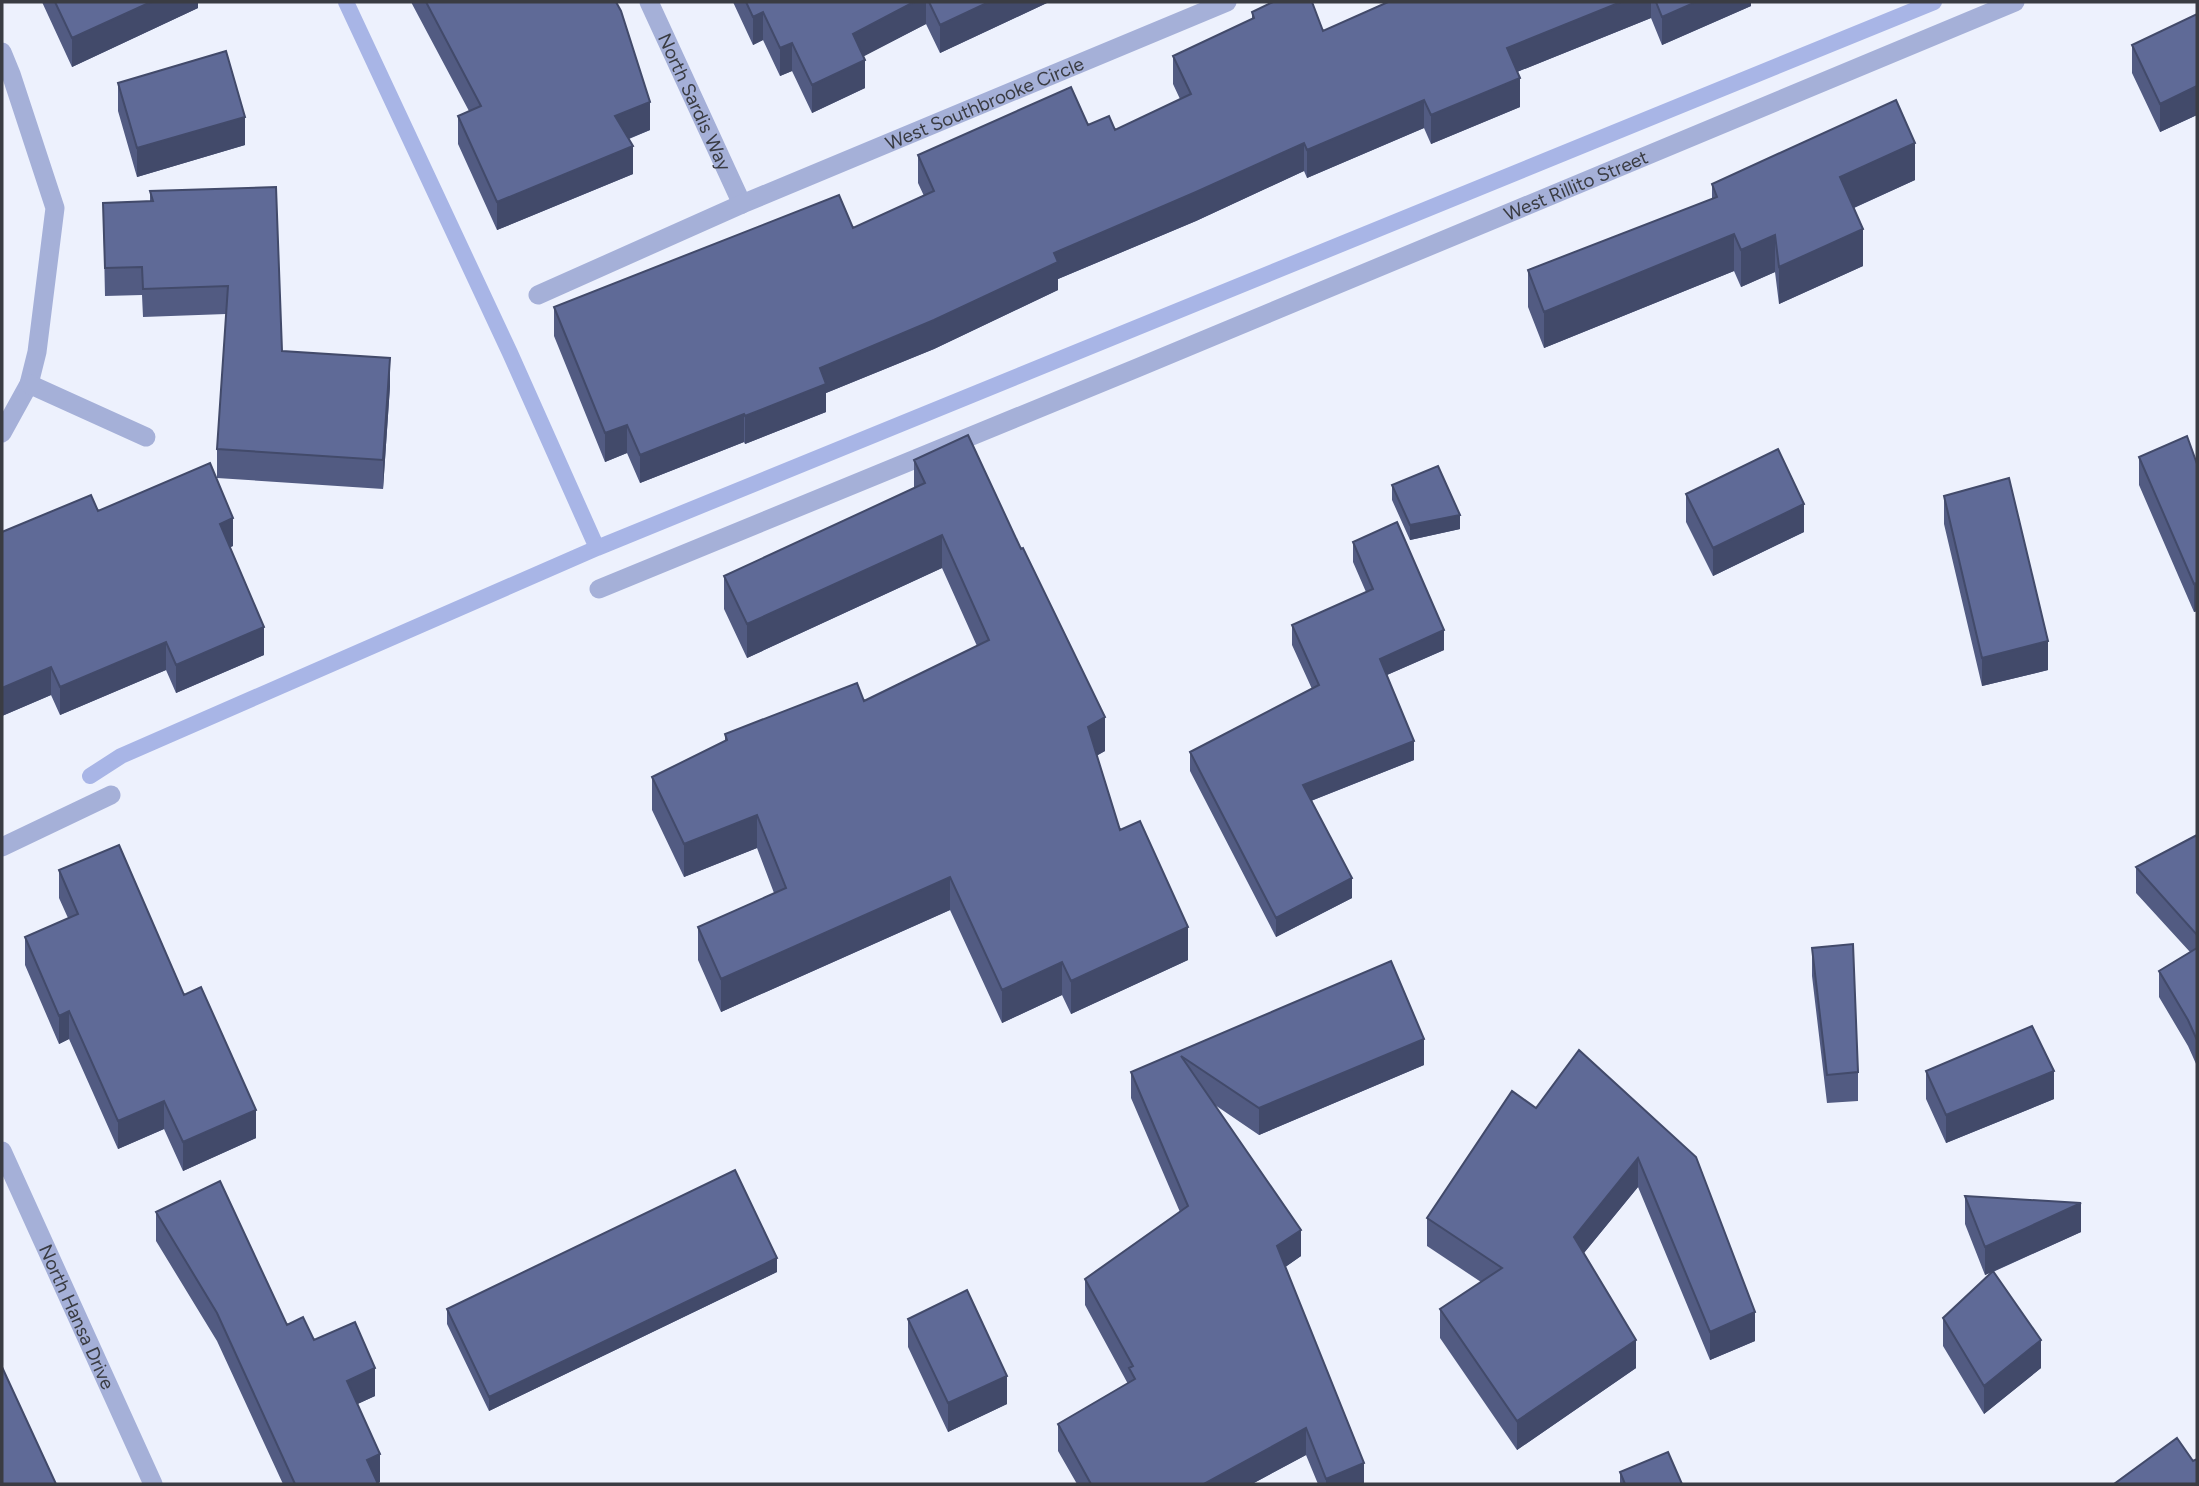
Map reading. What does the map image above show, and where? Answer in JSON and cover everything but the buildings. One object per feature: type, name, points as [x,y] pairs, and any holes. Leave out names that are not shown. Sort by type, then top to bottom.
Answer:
[{"type":"street","name":"North Sardis Way","points":[[649,2],[742,204]]},
{"type":"street","name":"West Southbrooke Circle","points":[[538,295],[1192,8],[1227,2]]},
{"type":"street","name":"West Rillito Street","points":[[599,589],[2015,2]]},
{"type":"street","points":[[2,52],[55,208],[37,352],[29,384],[2,433]]},
{"type":"street","points":[[29,384],[146,436]]},
{"type":"street","points":[[2,846],[111,795]]},
{"type":"street","name":"North Hansa Drive","points":[[2,1151],[153,1484]]},
{"type":"waterway","points":[[346,2],[510,353],[597,548]]},
{"type":"waterway","points":[[90,776],[121,756],[597,548],[1934,2]]}]
